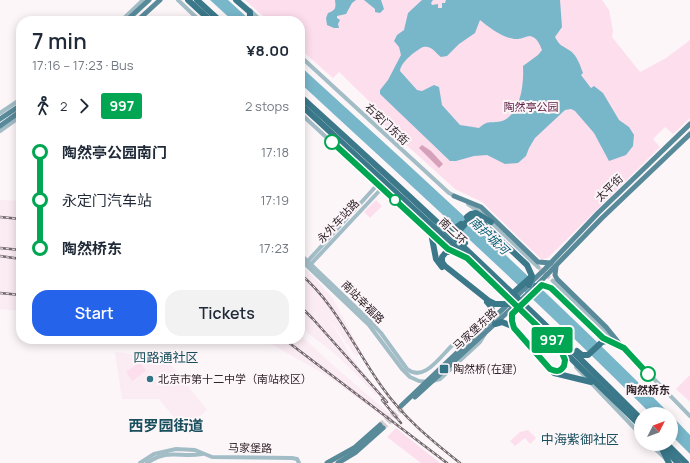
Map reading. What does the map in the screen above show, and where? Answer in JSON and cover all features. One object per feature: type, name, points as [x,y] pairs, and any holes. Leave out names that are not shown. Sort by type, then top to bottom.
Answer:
[{"type":"highway","points":[[188,0],[210,16]]},
{"type":"highway","points":[[197,0],[211,16]]},
{"type":"highway","points":[[238,0],[250,12],[251,16]]},
{"type":"highway","name":"南二环","points":[[305,101],[430,215],[560,348],[634,419]]},
{"type":"highway","name":"南二环","points":[[305,109],[564,342],[634,411]]},
{"type":"highway","points":[[353,153],[368,175]]},
{"type":"highway","points":[[457,230],[478,213],[491,222]]},
{"type":"highway","points":[[430,215],[438,218],[452,229],[457,230]]},
{"type":"highway","points":[[472,217],[527,265],[532,276],[529,284]]},
{"type":"highway","points":[[457,230],[460,237],[468,246],[469,255],[446,252],[442,257],[442,262],[489,301],[506,310]]},
{"type":"highway","points":[[431,233],[437,262],[490,304],[493,314],[493,322],[506,323],[514,328],[550,369],[559,375],[591,382]]},
{"type":"highway","points":[[514,328],[506,310],[505,302],[532,276]]},
{"type":"highway","points":[[506,310],[539,286],[551,288],[607,342],[624,348]]},
{"type":"highway","points":[[506,310],[511,305]]},
{"type":"highway","points":[[506,310],[511,305]]},
{"type":"highway","points":[[600,335],[604,336],[607,332]]},
{"type":"highway","points":[[564,342],[571,345],[582,355],[590,357]]},
{"type":"highway","points":[[590,357],[607,342]]},
{"type":"highway","points":[[550,369],[556,372],[564,366],[565,360],[560,348]]},
{"type":"highway","points":[[590,357],[591,364],[604,377],[607,385]]},
{"type":"highway","points":[[663,451],[669,463]]},
{"type":"highway","points":[[666,451],[678,463]]},
{"type":"highway","points":[[674,451],[686,463]]},
{"type":"main road","points":[[131,16],[149,0]]},
{"type":"main road","points":[[142,16],[160,0]]},
{"type":"main road","points":[[0,120],[16,109]]},
{"type":"main road","points":[[0,126],[16,115]]},
{"type":"main road","name":"太平街","points":[[554,265],[598,213],[690,124]]},
{"type":"main road","name":"太平街","points":[[547,271],[690,134]]},
{"type":"main road","points":[[454,196],[481,207],[538,262],[554,265],[557,279],[606,327],[624,348]]},
{"type":"main road","points":[[511,305],[529,284],[547,271]]},
{"type":"main road","points":[[511,305],[539,286],[547,271]]},
{"type":"main road","name":"马家堡东路","points":[[493,322],[487,331],[438,378],[402,407],[478,333],[506,310]]},
{"type":"main road","points":[[327,463],[354,448],[382,426],[356,452],[338,463]]},
{"type":"street","points":[[126,16],[143,0]]},
{"type":"street","points":[[178,0],[195,16]]},
{"type":"street","name":"右安门东街","points":[[305,61],[449,193],[479,210],[538,267]]},
{"type":"street","points":[[0,113],[16,102]]},
{"type":"street","points":[[305,118],[453,252]]},
{"type":"street","points":[[0,131],[16,120]]},
{"type":"street","name":"永外车站路","points":[[308,264],[378,184]]},
{"type":"street","name":"永外车站路","points":[[308,264],[382,188]]},
{"type":"street","points":[[464,202],[472,217]]},
{"type":"street","name":"南站幸福路","points":[[305,260],[370,320],[381,333],[410,377],[419,381],[429,382],[440,379],[480,342],[487,331]]},
{"type":"street","points":[[553,281],[607,332],[607,342]]},
{"type":"street","points":[[404,369],[414,373],[420,373],[429,368],[461,338],[478,333]]},
{"type":"street","points":[[560,348],[572,363],[634,428]]},
{"type":"street","points":[[624,348],[690,416]]},
{"type":"street","name":"马家堡路","points":[[140,463],[154,454],[170,450],[195,450],[212,457],[292,458],[298,461]]},
{"type":"street","points":[[657,451],[669,463]]},
{"type":"street","name":"马家堡路","points":[[147,463],[164,454],[202,454]]},
{"type":"shaded area","points":[[422,145],[431,151],[443,164],[439,168],[419,148]]},
{"type":"shaded area","points":[[0,200],[16,201],[16,311],[0,309]]},
{"type":"shaded area","points":[[305,269],[333,299],[362,353],[356,356],[330,320],[352,358],[379,392],[376,395],[334,353],[305,331]]},
{"type":"shaded area","points":[[305,340],[393,417],[388,421],[329,377],[270,344],[305,344]]},
{"type":"shaded area","name":"北京市第十二中学（南站校区）","points":[[115,352],[166,359],[207,410],[184,429],[159,399],[122,399]]},
{"type":"green space","name":"陶然亭公园","points":[[245,0],[602,0],[609,10],[613,31],[612,37],[640,72],[666,58],[690,40],[690,118],[673,134],[665,127],[653,139],[660,147],[549,257],[542,260],[482,202],[455,189],[370,112],[375,107],[339,72],[333,78],[305,53],[305,16],[263,16]]},
{"type":"green space","points":[[376,200],[382,206],[370,218],[364,212]]},
{"type":"green space","points":[[140,362],[146,371],[132,381],[126,372]]},
{"type":"green space","points":[[690,375],[690,402],[676,389]]},
{"type":"green space","points":[[396,428],[440,463],[421,463],[387,437]]},
{"type":"green space","points":[[528,430],[536,438],[530,444],[525,438],[515,446],[510,441],[520,432]]},
{"type":"water","points":[[210,0],[228,0],[246,16],[228,16]]},
{"type":"water","points":[[335,0],[356,0],[352,3],[346,14],[337,16],[340,20],[338,24],[339,28],[334,28],[327,25],[326,18],[328,13],[333,11],[335,8]]},
{"type":"water","points":[[364,0],[381,0],[384,9],[380,13],[375,12],[375,9]]},
{"type":"water","points":[[422,0],[433,0],[431,3],[432,5],[438,4],[438,8],[442,8],[442,3],[445,3],[446,0],[560,0],[562,27],[555,37],[560,44],[572,52],[576,57],[583,73],[581,75],[591,88],[594,86],[603,93],[619,120],[629,127],[634,135],[633,146],[626,155],[609,161],[594,133],[575,111],[571,109],[565,110],[535,138],[526,156],[518,163],[505,164],[487,155],[450,161],[380,94],[380,90],[388,80],[401,55],[399,47],[394,41],[397,35],[404,30],[408,13]],"holes":[[[480,20],[498,33],[508,38],[521,39],[528,36],[535,38],[542,50],[538,55],[523,66],[522,89],[513,112],[502,121],[488,123],[479,128],[460,125],[442,105],[439,87],[434,85],[422,91],[417,90],[400,71],[403,64],[412,54],[423,47],[431,48],[441,57],[447,56],[459,44],[475,33]]]},
{"type":"water","name":"南护城河","points":[[305,71],[534,281],[663,407],[644,407],[521,288],[305,88]]},
{"type":"water","points":[[678,422],[690,435],[690,454],[678,442]]},
{"type":"tunnel","points":[[538,267],[553,281]]},
{"type":"tunnel","points":[[383,428],[403,408]]},
{"type":"tunnel","points":[[380,425],[396,411]]},
{"type":"railway","points":[[0,217],[16,219]]},
{"type":"railway","points":[[0,248],[16,250]]},
{"type":"railway","points":[[0,256],[16,258]]},
{"type":"railway","points":[[305,279],[324,298],[334,312],[372,373],[390,398],[418,428],[460,463]]},
{"type":"railway","points":[[0,293],[16,295]]},
{"type":"railway","points":[[305,311],[387,402]]},
{"type":"railway","points":[[291,344],[447,463]]},
{"type":"railway","points":[[382,400],[401,423]]},
{"type":"bus line","name":"997","points":[[332,142],[448,249],[467,258],[517,306],[528,316],[560,348],[565,360],[564,366],[556,372],[550,369],[514,328],[512,321],[512,314],[522,304],[542,285],[551,288],[603,338],[624,348],[648,374]]},
{"type":"place","name":"陶然桥(在建)","points":[[444,369]]},
{"type":"place","name":"陶然桥东","points":[[648,374]]},
{"type":"place","name":"北京市第十二中学（南站校区）","points":[[150,379]]},
{"type":"district","name":"四路通社区","points":[[166,357]]},
{"type":"district","name":"西罗园街道","points":[[166,426]]},
{"type":"district","name":"中海紫御社区","points":[[580,439]]}]
